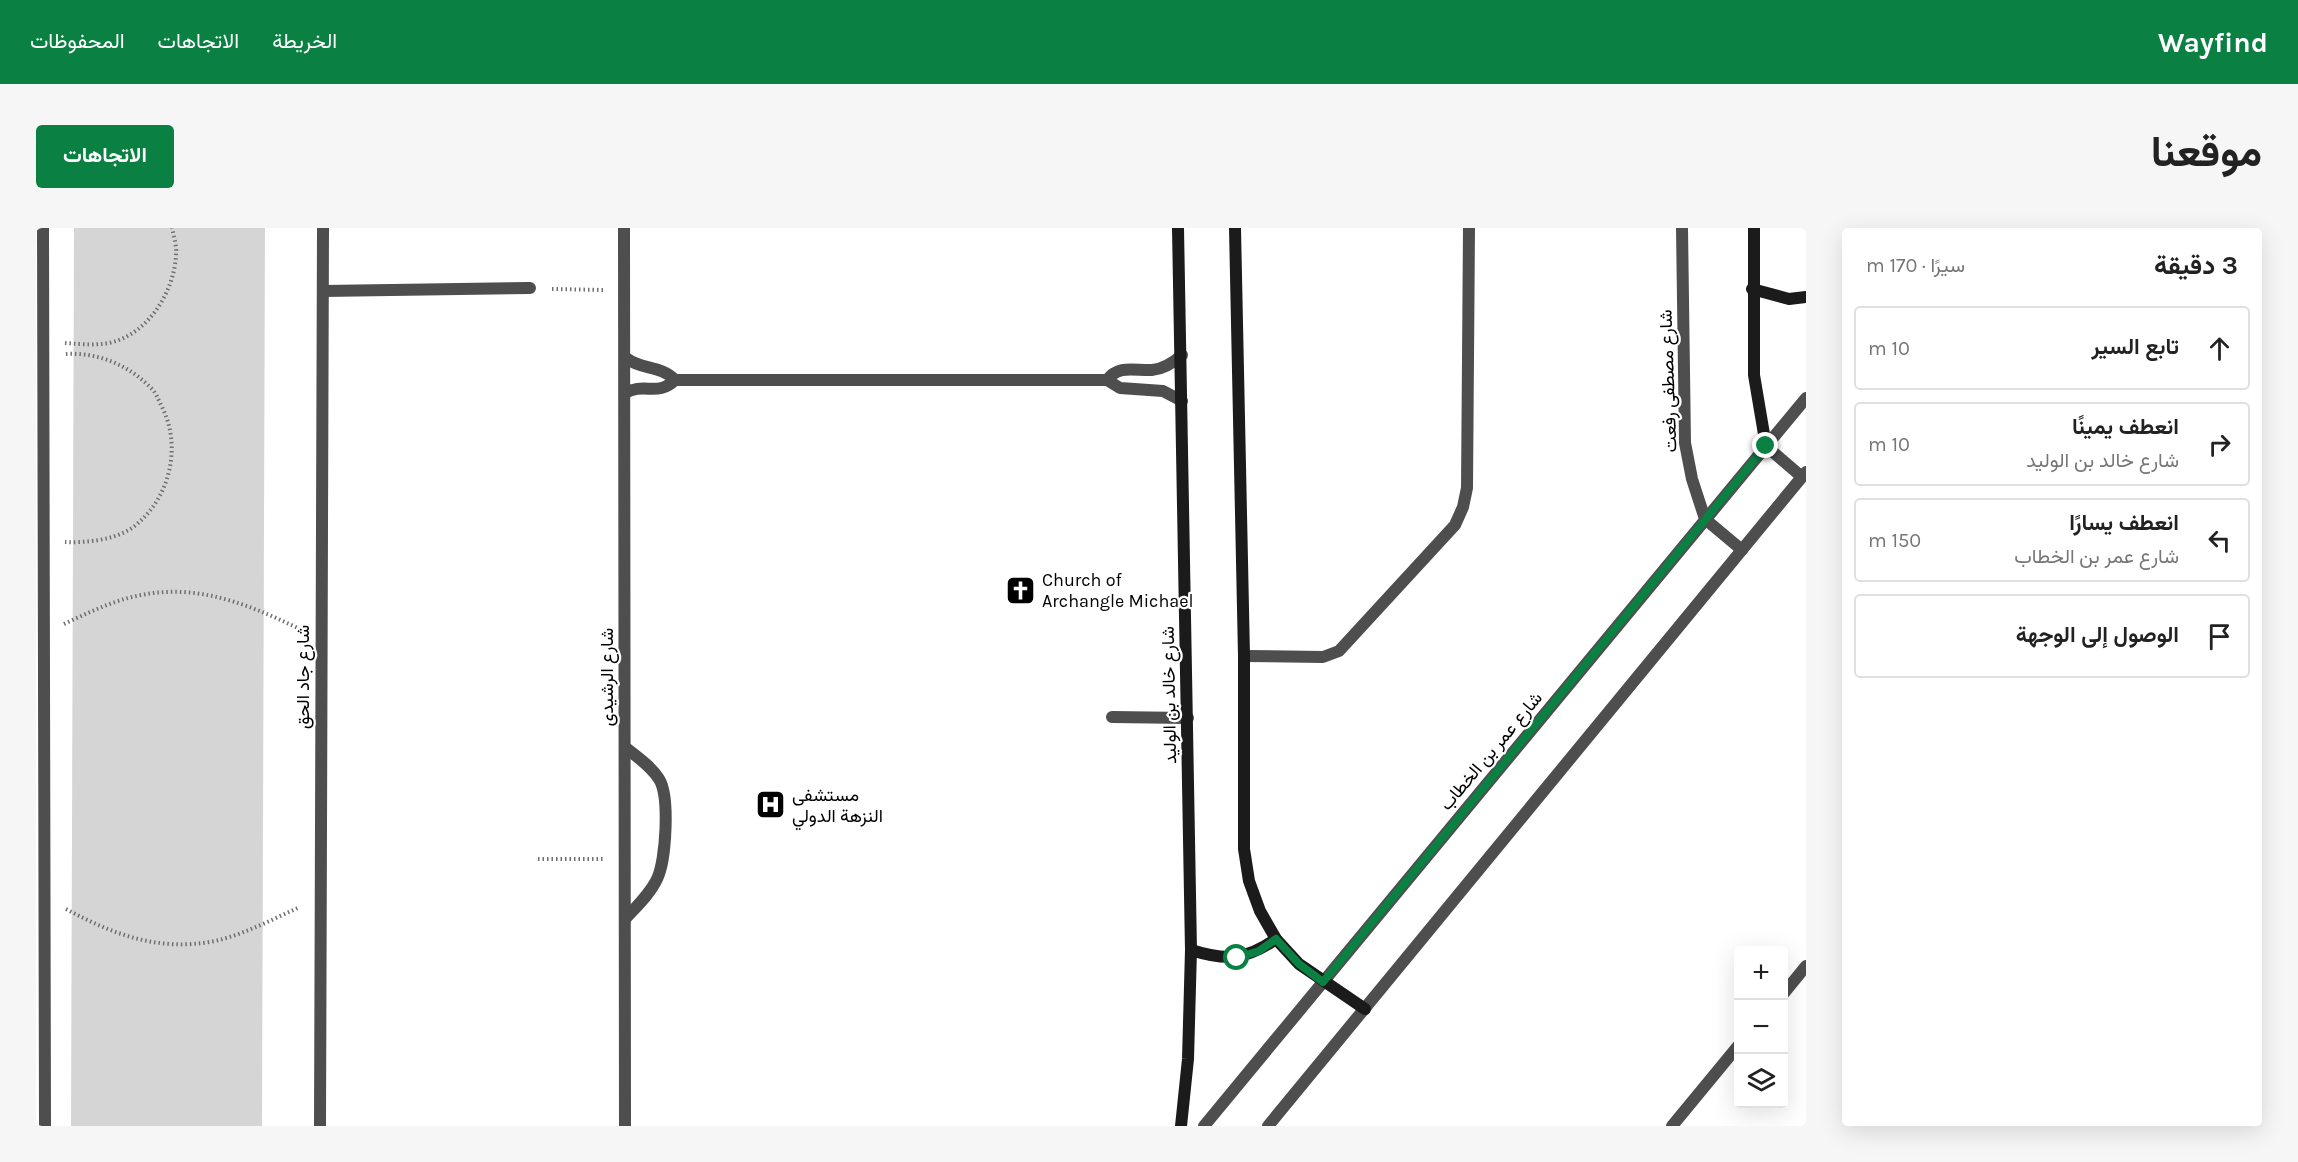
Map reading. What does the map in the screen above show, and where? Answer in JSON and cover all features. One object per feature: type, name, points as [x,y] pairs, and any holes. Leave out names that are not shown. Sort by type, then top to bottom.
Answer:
[{"type":"street","points":[[42,1120],[45,897],[40,827],[44,632],[40,541],[44,356],[40,247],[43,228]]},
{"type":"street","name":"شارع جاد الحق","points":[[320,1126],[323,228]]},
{"type":"street","name":"شارع الرشيدى","points":[[624,228],[626,291],[625,1126]]},
{"type":"street","name":"شارع خالد بن الوليد","points":[[1178,228],[1191,950],[1188,1059],[1181,1126]]},
{"type":"street","points":[[1234,228],[1244,656],[1244,849],[1249,881],[1260,911],[1276,939],[1299,964],[1365,1009]]},
{"type":"street","points":[[1244,656],[1323,657],[1339,651],[1455,525],[1463,507],[1467,488],[1469,228]]},
{"type":"street","name":"شارع مصطفى رفعت","points":[[1682,228],[1685,443],[1692,479],[1706,519],[1742,550]]},
{"type":"street","points":[[1268,1126],[1804,474],[1766,446],[1754,375],[1752,289],[1754,228]]},
{"type":"street","points":[[322,291],[530,288]]},
{"type":"street","points":[[1752,289],[1789,299],[1806,297]]},
{"type":"street","points":[[1107,380],[1120,370],[1154,370],[1164,367],[1182,355]]},
{"type":"street","points":[[626,358],[637,365],[662,370],[675,380],[1107,380],[1120,388],[1163,392],[1182,402]]},
{"type":"street","points":[[625,393],[636,388],[665,388],[675,380]]},
{"type":"street","name":"شارع عمر بن الخطاب","points":[[1204,1126],[1806,398]]},
{"type":"street","points":[[1112,717],[1188,718]]},
{"type":"street","points":[[625,747],[651,769],[660,780],[665,794],[663,867],[656,882],[625,919]]},
{"type":"street","points":[[1191,950],[1214,957],[1237,958],[1259,951],[1276,939]]},
{"type":"street","points":[[1788,988],[1806,966]]},
{"type":"street","points":[[1672,1126],[1734,1051]]},
{"type":"path","points":[[43,341],[104,344],[132,334],[156,313],[171,286],[176,254],[172,228]]},
{"type":"path","points":[[530,288],[626,291]]},
{"type":"path","points":[[40,541],[72,542],[102,539],[131,529],[153,507],[168,479],[173,448],[168,418],[154,390],[130,370],[103,357],[72,354],[44,356]]},
{"type":"path","points":[[44,632],[116,602],[146,594],[177,592],[207,594],[235,600],[322,640]]},
{"type":"path","points":[[538,859],[625,859]]},
{"type":"path","points":[[45,897],[120,935],[170,944],[215,941],[321,898]]},
{"type":"shaded area","points":[[74,228],[265,228],[262,1126],[71,1126]]},
{"type":"place","name":"Church of Archangle Michael","points":[[1021,590]]},
{"type":"place","name":"مستشفى النزهة الدولي","points":[[771,805]]},
{"type":"route","points":[[1237,958],[1259,951],[1276,939],[1299,964],[1323,982],[1766,446]]}]
